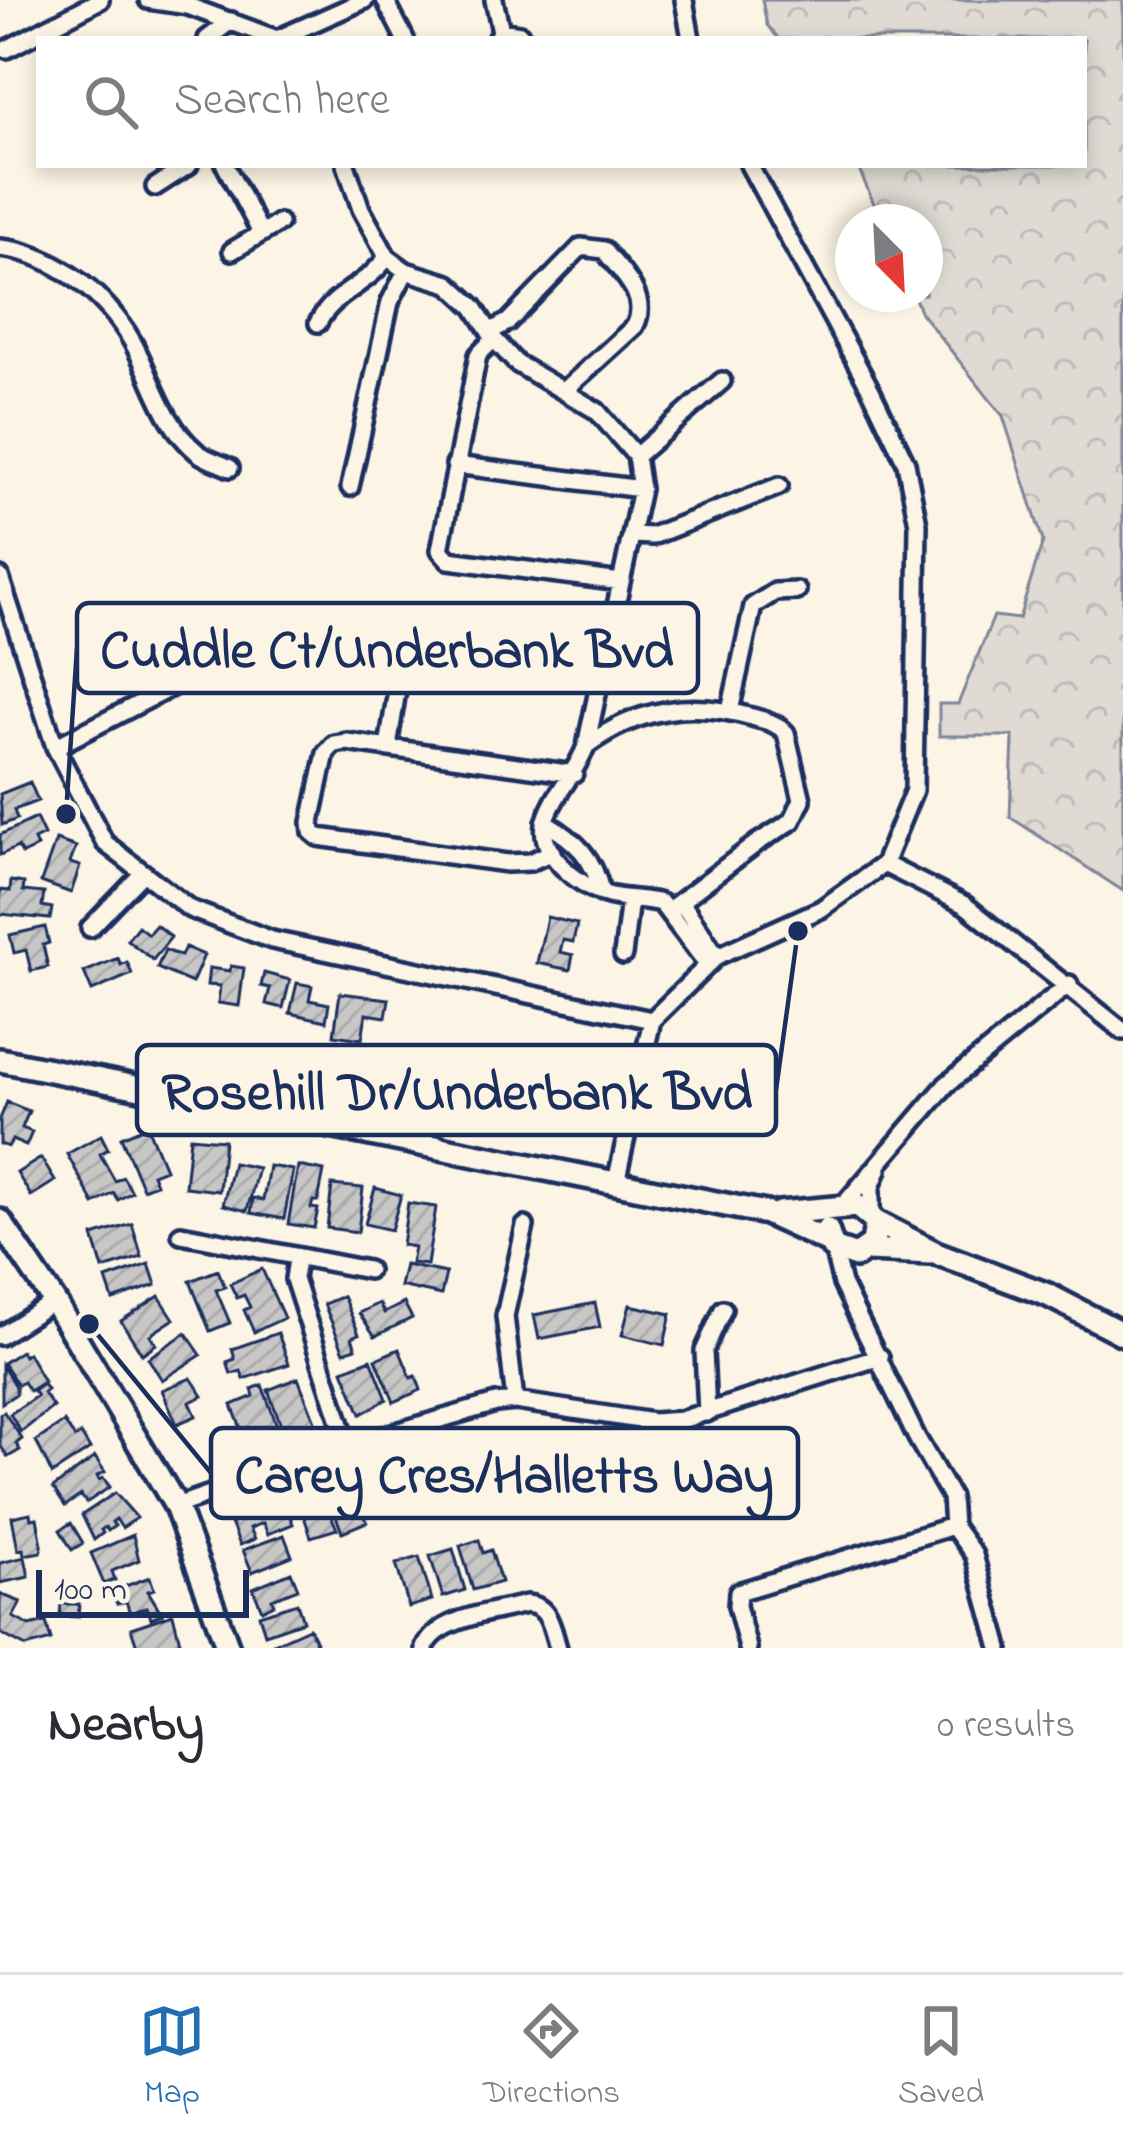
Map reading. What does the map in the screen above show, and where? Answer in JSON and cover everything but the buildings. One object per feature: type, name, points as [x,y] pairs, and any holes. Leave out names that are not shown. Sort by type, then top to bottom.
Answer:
[{"type":"main road","points":[[0,1060],[766,1213],[848,1256],[936,1253]]},
{"type":"main road","points":[[0,1073],[96,1081]]},
{"type":"main road","points":[[766,1213],[857,1206],[936,1253],[1048,1295],[1123,1334]]},
{"type":"main road","points":[[831,1245],[828,1224],[840,1209]]},
{"type":"main road","points":[[866,1252],[877,1237],[873,1218]]},
{"type":"main road","points":[[0,1221],[54,1301],[176,1506],[228,1648]]},
{"type":"street","points":[[36,36],[100,0]]},
{"type":"street","points":[[148,0],[188,7],[269,36]]},
{"type":"street","points":[[284,36],[365,0]]},
{"type":"street","points":[[385,0],[403,36]]},
{"type":"street","points":[[494,0],[498,35],[520,34]]},
{"type":"street","points":[[684,0],[690,36]]},
{"type":"street","points":[[211,36],[231,22]]},
{"type":"street","points":[[8,52],[36,36]]},
{"type":"street","points":[[155,188],[185,168]]},
{"type":"street","points":[[227,168],[261,233]]},
{"type":"street","points":[[347,168],[361,209],[387,257],[406,271],[449,284],[464,296],[516,363],[597,411],[636,456],[641,489],[586,746],[545,822],[544,840],[580,882],[601,892],[675,906],[712,960]]},
{"type":"street","points":[[616,1182],[652,1020],[712,960],[820,909],[884,865],[914,790],[918,524],[906,463],[751,168]]},
{"type":"street","points":[[232,251],[279,224]]},
{"type":"street","points":[[0,248],[65,271],[105,302],[132,341],[159,403],[197,453],[230,468]]},
{"type":"street","points":[[566,389],[635,326],[642,312],[640,297],[604,250],[581,248],[492,335],[478,355],[440,550],[449,560],[621,582]]},
{"type":"street","points":[[318,323],[327,306],[375,275],[387,257]]},
{"type":"street","points":[[350,487],[390,302],[406,271]]},
{"type":"street","points":[[636,456],[722,381]]},
{"type":"street","points":[[455,465],[641,489]]},
{"type":"street","points":[[633,535],[652,536],[779,486]]},
{"type":"street","points":[[0,577],[55,747],[105,843],[190,909],[272,940],[652,1020]]},
{"type":"street","points":[[730,711],[753,606],[775,592],[797,591]]},
{"type":"street","points":[[55,747],[302,620]]},
{"type":"street","points":[[388,747],[401,665],[415,652],[601,678]]},
{"type":"street","points":[[586,746],[652,711],[697,706],[779,725],[786,733],[802,800],[800,811],[675,906]]},
{"type":"street","points":[[552,852],[530,862],[508,862],[333,842],[312,832],[326,753],[334,744],[388,747],[574,774]]},
{"type":"street","points":[[545,822],[570,837],[592,862],[601,892]]},
{"type":"street","points":[[884,865],[965,905],[1123,1030]]},
{"type":"street","points":[[91,928],[143,873]]},
{"type":"street","points":[[622,955],[631,898]]},
{"type":"street","points":[[840,1209],[946,1085],[1069,984]]},
{"type":"street","points":[[873,1218],[871,1187],[881,1162]]},
{"type":"street","points":[[515,1401],[506,1316],[525,1226]]},
{"type":"street","points":[[181,1234],[368,1270]]},
{"type":"street","points":[[831,1245],[849,1298],[951,1497],[953,1526],[974,1556],[1000,1648]]},
{"type":"street","points":[[849,1298],[850,1283],[866,1252]]},
{"type":"street","points":[[298,1259],[294,1279],[348,1446]]},
{"type":"street","points":[[0,1336],[54,1301]]},
{"type":"street","points":[[707,1414],[704,1351],[723,1309]]},
{"type":"street","points":[[176,1506],[446,1415],[515,1401],[652,1422],[707,1414],[880,1357]]},
{"type":"street","points":[[748,1648],[738,1592],[953,1526]]},
{"type":"street","points":[[424,1648],[442,1628],[526,1604],[535,1604],[548,1616],[558,1648]]},
{"type":"green space","points":[[762,0],[1123,0],[1123,891],[1010,817],[1013,736],[939,736],[939,704],[958,704],[994,616],[1019,619],[1043,541],[1003,416],[921,312],[943,312],[943,204],[874,204],[858,168],[1087,168],[1087,36],[776,36],[767,25]]},
{"type":"green space","points":[[604,1427],[647,1432],[637,1505],[612,1513],[598,1471]]},
{"type":"place","name":"Cuddle Ct/Underbank Bvd","points":[[66,814]]},
{"type":"place","name":"Rosehill Dr/Underbank Bvd","points":[[798,931]]},
{"type":"place","name":"Carey Cres/Halletts Way","points":[[89,1324]]}]
